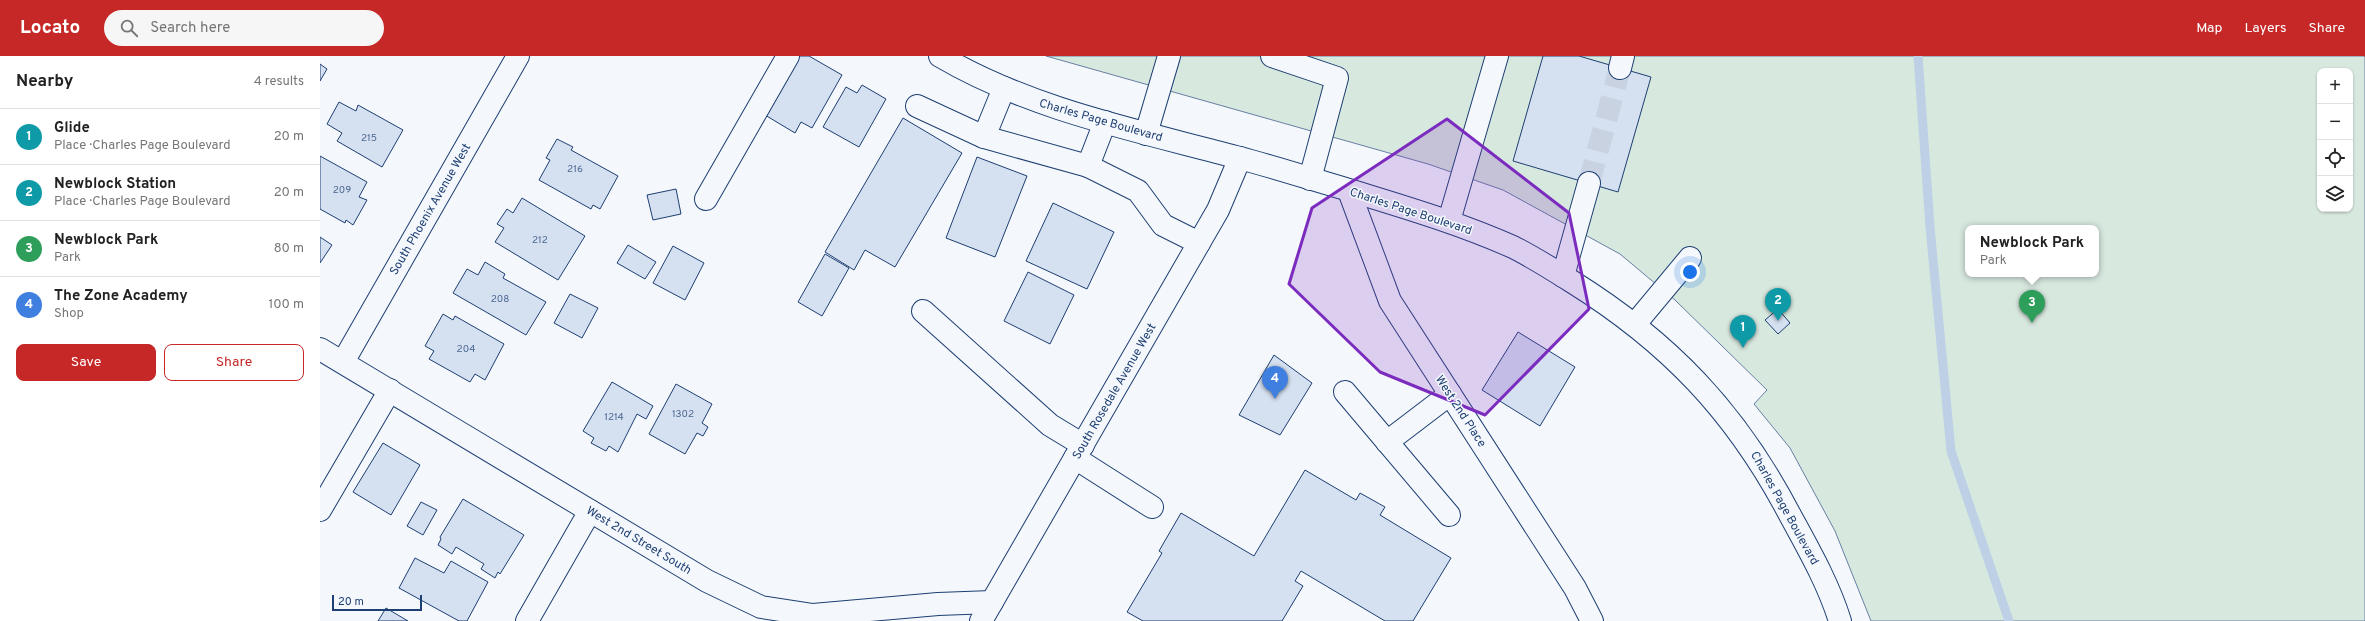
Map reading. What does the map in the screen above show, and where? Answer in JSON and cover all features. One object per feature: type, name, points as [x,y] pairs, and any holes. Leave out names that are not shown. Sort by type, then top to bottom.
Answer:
[{"type":"street","name":"South Phoenix Avenue West","points":[[343,362],[518,56]]},
{"type":"street","points":[[706,199],[788,56]]},
{"type":"street","name":"Charles Page Boulevard","points":[[940,56],[1004,88],[1061,110],[1310,178],[1449,221],[1515,248],[1563,276],[1635,324],[1673,357],[1707,392],[1760,460],[1830,591],[1840,621]]},
{"type":"street","points":[[1146,134],[1169,56]]},
{"type":"street","points":[[1272,56],[1337,78],[1310,178]]},
{"type":"street","points":[[1449,221],[1497,56]]},
{"type":"street","points":[[984,137],[1004,88]]},
{"type":"street","points":[[917,106],[984,137],[1088,166],[1138,191],[1164,225],[1199,243]]},
{"type":"street","points":[[1088,166],[1105,122]]},
{"type":"street","name":"South Rosedale Avenue West","points":[[981,621],[1218,210],[1240,158]]},
{"type":"street","points":[[1563,276],[1589,183]]},
{"type":"street","name":"West 2nd Place","points":[[1349,191],[1390,301],[1575,588],[1592,621]]},
{"type":"street","points":[[1635,324],[1690,258]]},
{"type":"street","points":[[923,311],[1079,452],[1152,507]]},
{"type":"street","name":"West 2nd Street South","points":[[320,349],[706,581],[761,607],[812,615],[938,604],[992,602]]},
{"type":"street","points":[[320,510],[390,390]]},
{"type":"street","points":[[1344,392],[1449,515]]},
{"type":"street","points":[[1387,442],[1450,394]]},
{"type":"street","points":[[527,621],[590,511]]},
{"type":"highlighted area","points":[[1447,119],[1569,213],[1589,309],[1485,415],[1380,372],[1289,284],[1312,208]]},
{"type":"shaded area","points":[[1046,56],[2365,56],[2365,621],[1871,621],[1835,531],[1790,448],[1754,404],[1767,390],[1675,300],[1620,254],[1503,190],[1428,164]]},
{"type":"building","points":[[799,56],[809,56],[842,75],[812,128],[801,122],[795,133],[765,115]]},
{"type":"building","points":[[1543,56],[1579,56],[1651,77],[1618,192],[1513,161]]},
{"type":"building","points":[[320,64],[327,69],[320,81]]},
{"type":"building","points":[[862,85],[886,99],[859,147],[823,127],[846,87],[857,93]]},
{"type":"building","points":[[339,102],[356,111],[358,105],[403,130],[382,167],[337,141],[342,133],[327,124]]},
{"type":"building","points":[[903,118],[962,153],[895,267],[865,250],[854,270],[825,252]]},
{"type":"building","points":[[557,139],[573,147],[571,150],[618,176],[600,209],[593,205],[591,209],[539,180],[550,160],[546,158]]},
{"type":"building","points":[[320,156],[367,182],[359,197],[367,200],[353,225],[346,220],[345,223],[320,209]]},
{"type":"building","points":[[977,157],[1027,176],[995,257],[946,238]]},
{"type":"building","points":[[676,189],[681,214],[653,220],[647,195]]},
{"type":"building","points":[[522,198],[585,236],[558,280],[495,242],[504,228],[497,224],[507,209],[513,213]]},
{"type":"building","points":[[1053,203],[1114,232],[1087,289],[1026,261]]},
{"type":"building","points":[[320,237],[332,245],[320,263]]},
{"type":"building","points":[[628,245],[656,262],[645,279],[617,263]]},
{"type":"building","points":[[673,246],[704,263],[685,300],[653,283]]},
{"type":"building","points":[[825,254],[849,268],[822,316],[798,302]]},
{"type":"building","points":[[485,262],[505,274],[503,278],[546,302],[526,335],[453,293],[467,269],[478,275]]},
{"type":"building","points":[[1028,272],[1074,295],[1050,344],[1004,321]]},
{"type":"building","points":[[570,294],[598,308],[582,338],[554,323]]},
{"type":"building","points":[[1778,309],[1790,323],[1778,334],[1765,320]]},
{"type":"building","points":[[443,314],[453,320],[455,316],[504,344],[485,380],[475,374],[470,382],[429,359],[434,351],[425,346]]},
{"type":"building","points":[[1518,332],[1575,367],[1540,426],[1482,390]]},
{"type":"building","points":[[1274,355],[1312,383],[1280,435],[1239,415]]},
{"type":"building","points":[[612,382],[653,406],[646,419],[637,414],[618,452],[609,446],[606,451],[591,443],[594,438],[583,431]]},
{"type":"building","points":[[676,384],[712,404],[702,423],[708,427],[703,436],[697,433],[685,454],[649,434]]},
{"type":"building","points":[[383,443],[420,465],[391,515],[353,492]]},
{"type":"building","points":[[1305,470],[1356,500],[1360,493],[1385,507],[1380,515],[1451,558],[1413,621],[1385,621],[1301,571],[1295,581],[1303,586],[1282,621],[1143,621],[1127,612],[1162,553],[1159,551],[1181,513],[1254,556]]},
{"type":"building","points":[[463,499],[524,535],[500,574],[498,572],[495,578],[481,569],[484,564],[456,547],[452,554],[438,545],[441,539],[440,537]]},
{"type":"building","points":[[421,502],[437,510],[423,535],[407,526]]},
{"type":"building","points":[[415,558],[444,573],[451,561],[488,582],[467,621],[459,621],[399,588]]},
{"type":"building","points":[[386,608],[408,621],[378,621]]},
{"type":"waterway","points":[[1918,56],[1930,227],[1951,451],[2009,621]]},
{"type":"tunnel","points":[[1589,183],[1620,68]]},
{"type":"place","name":"Newblock Station","points":[[1778,321]]},
{"type":"place","name":"Newblock Park","points":[[2032,323]]},
{"type":"place","name":"Glide","points":[[1743,348]]},
{"type":"place","name":"The Zone Academy","points":[[1275,399]]}]
